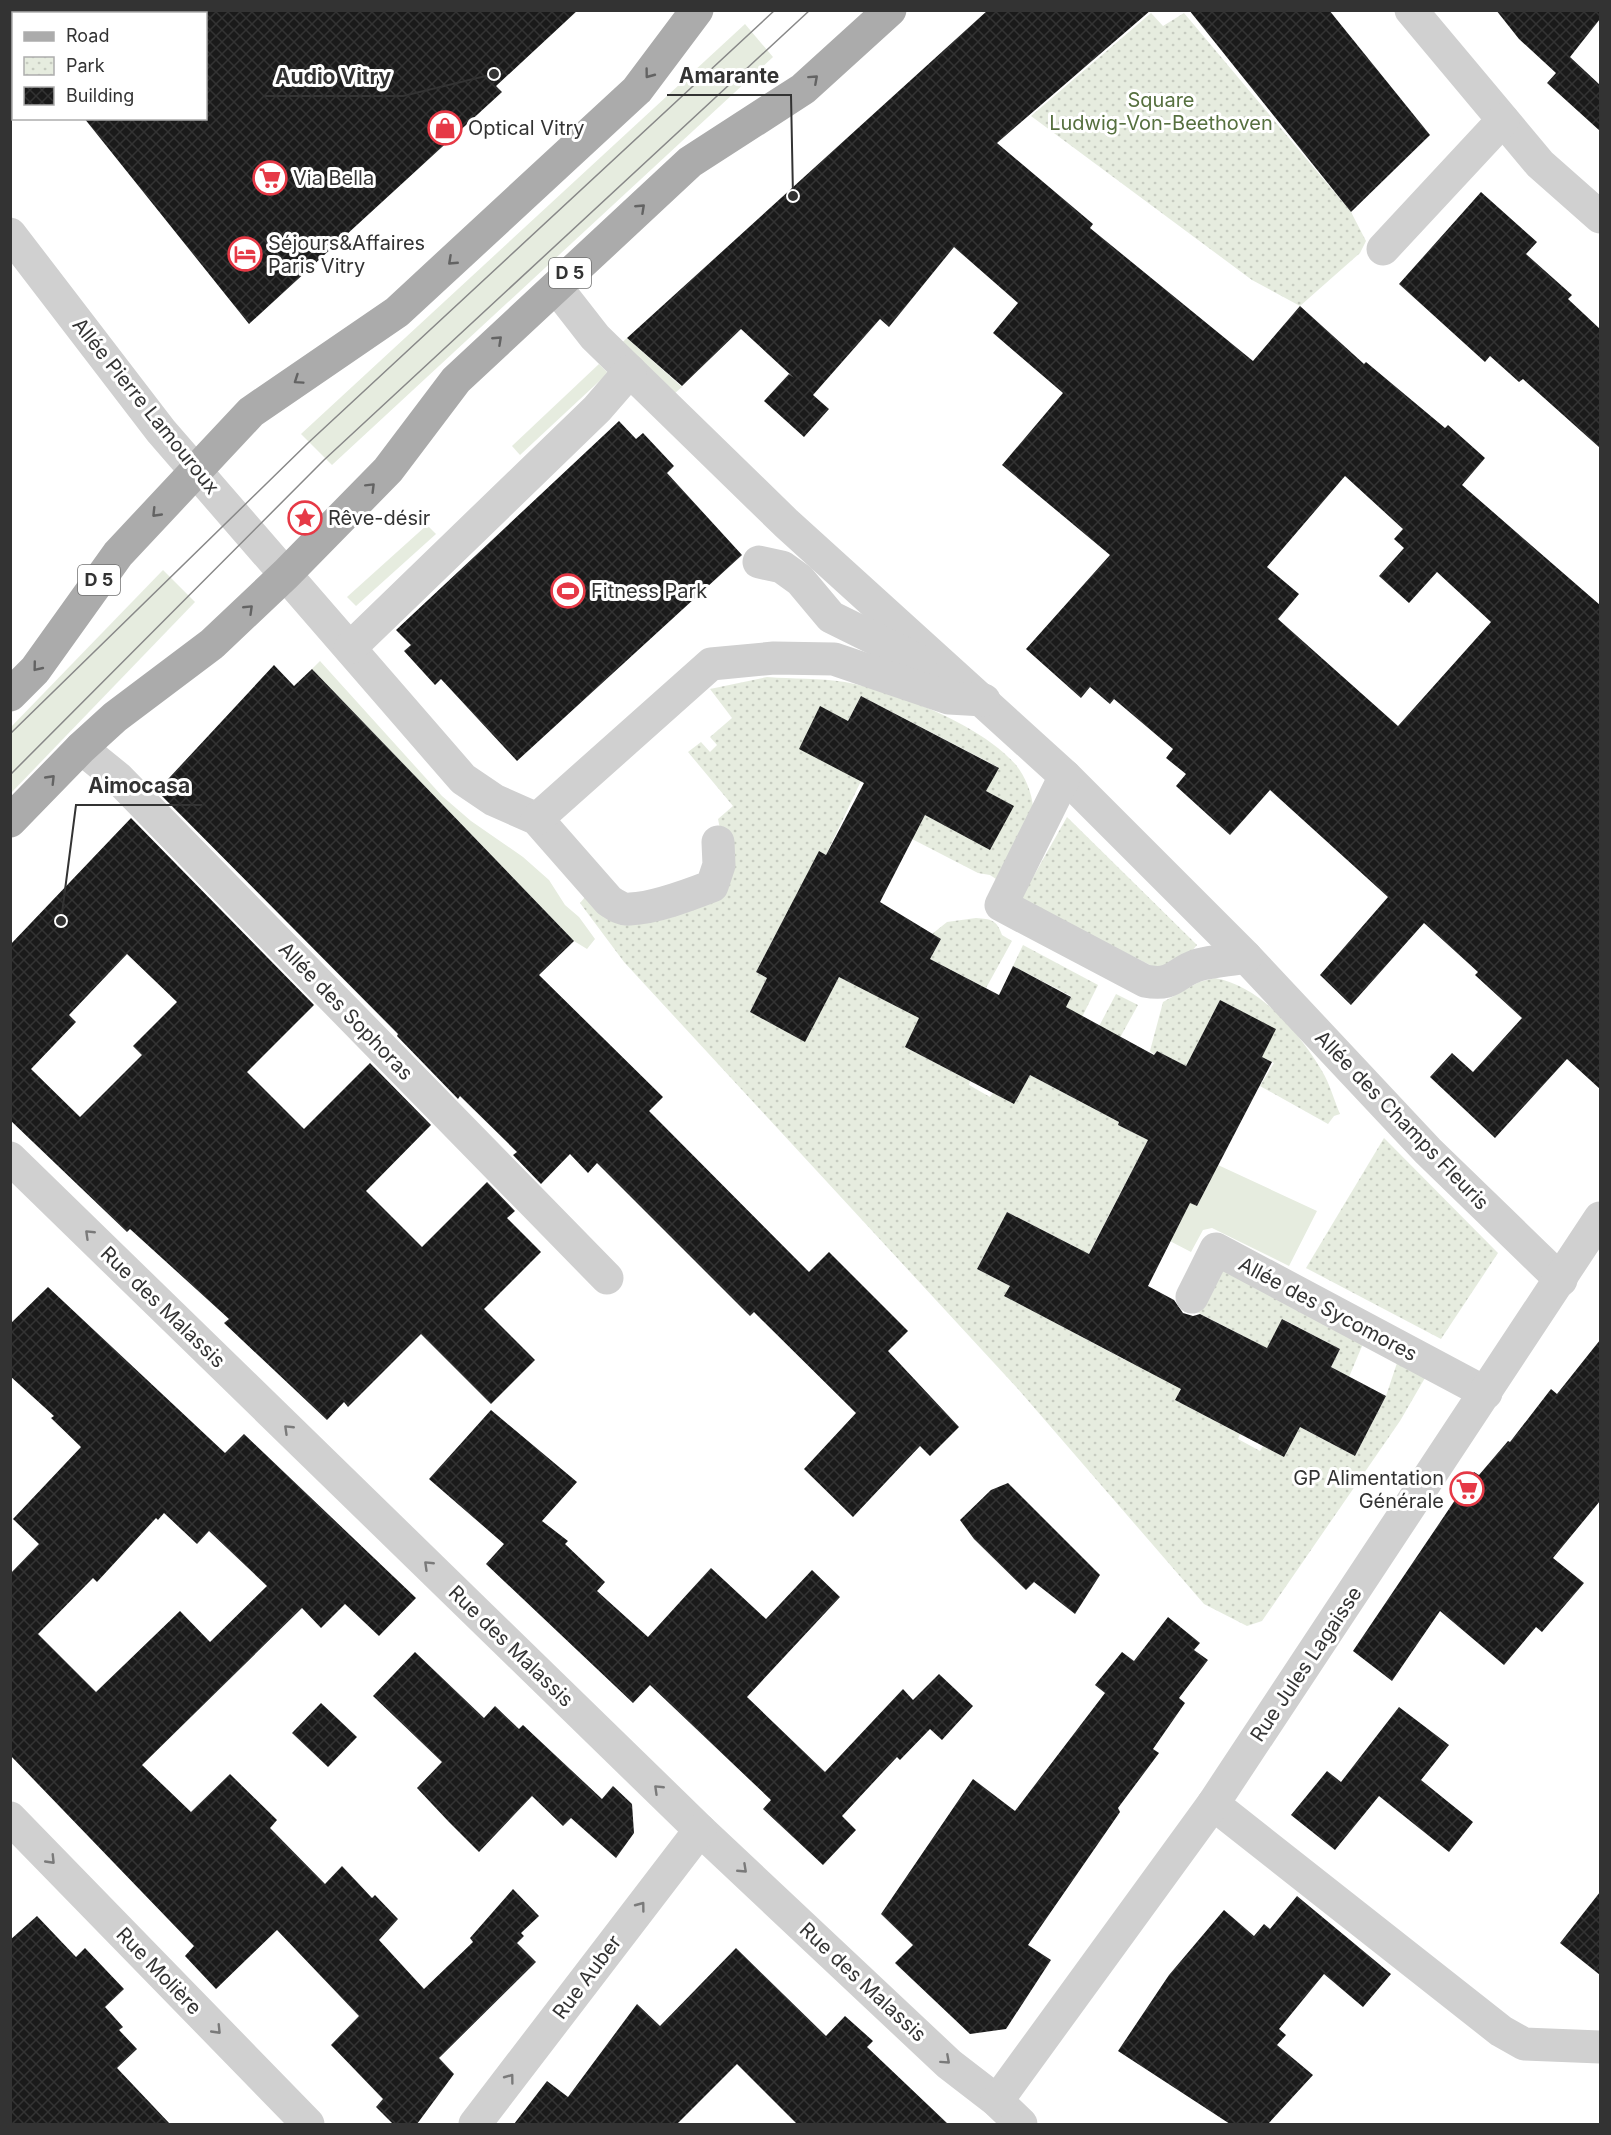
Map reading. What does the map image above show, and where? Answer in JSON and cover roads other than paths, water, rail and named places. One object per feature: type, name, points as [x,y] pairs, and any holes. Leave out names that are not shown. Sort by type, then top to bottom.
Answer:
[{"type":"main road","name":"D 5","points":[[10,695],[35,670],[118,554],[251,412],[397,312],[637,90],[697,10]]},
{"type":"main road","name":"D 5","points":[[10,821],[81,748],[115,717],[212,644],[286,574],[388,470],[456,380],[690,162],[803,89],[890,10]]},
{"type":"street","points":[[1411,10],[1540,164],[1600,217]]},
{"type":"street","points":[[1383,249],[1503,120]]},
{"type":"street","name":"Allée Pierre Lamouroux","points":[[10,234],[161,431],[463,779],[494,800],[537,819]]},
{"type":"street","points":[[556,287],[595,337],[786,523],[883,613],[984,700]]},
{"type":"street","points":[[350,648],[597,409],[630,371]]},
{"type":"street","points":[[759,562],[782,567],[800,580],[831,617],[912,656],[984,700]]},
{"type":"street","points":[[718,842],[718,865],[712,886],[687,896],[629,910],[609,901],[537,819],[711,664],[774,658],[834,659],[949,698],[984,700]]},
{"type":"street","name":"Allée des Champs Fleuris","points":[[984,700],[1065,776],[1246,957],[1428,1151],[1561,1280]]},
{"type":"street","name":"Allée des Sophoras","points":[[81,748],[118,778],[607,1278]]},
{"type":"street","points":[[1065,776],[1000,905],[1145,981],[1158,984],[1178,978],[1195,966],[1246,957]]},
{"type":"street","name":"Rue des Malassis","points":[[10,1158],[700,1830],[949,2064],[997,2101],[1021,2124]]},
{"type":"street","name":"Rue Jules Lagaisse","points":[[997,2101],[1213,1804],[1600,1218]]},
{"type":"street","name":"Allée des Sycomores","points":[[1192,1297],[1216,1250],[1486,1393]]},
{"type":"street","points":[[1213,1804],[1500,2031],[1524,2044],[1600,2047]]},
{"type":"street","name":"Rue Molière","points":[[10,1818],[308,2124]]},
{"type":"street","name":"Rue Auber","points":[[475,2124],[700,1830]]},
{"type":"tram line","points":[[10,734],[308,443],[775,10]]},
{"type":"tram line","points":[[10,775],[324,460],[810,10]]},
{"type":"place","name":"Audio Vitry","points":[[494,74]]},
{"type":"place","name":"Optical Vitry","points":[[445,128]]},
{"type":"place","name":"Via Bella","points":[[270,178]]},
{"type":"place","name":"Amarante","points":[[793,196]]},
{"type":"place","name":"Séjours&Affaires Paris Vitry","points":[[245,254]]},
{"type":"place","name":"Rêve-désir","points":[[305,518]]},
{"type":"place","name":"Fitness Park","points":[[568,591]]},
{"type":"place","name":"Aimocasa","points":[[61,921]]},
{"type":"place","name":"GP Alimentation Générale","points":[[1467,1489]]},
{"type":"park label","name":"Square Ludwig-Von-Beethoven","points":[[1161,112]]}]
